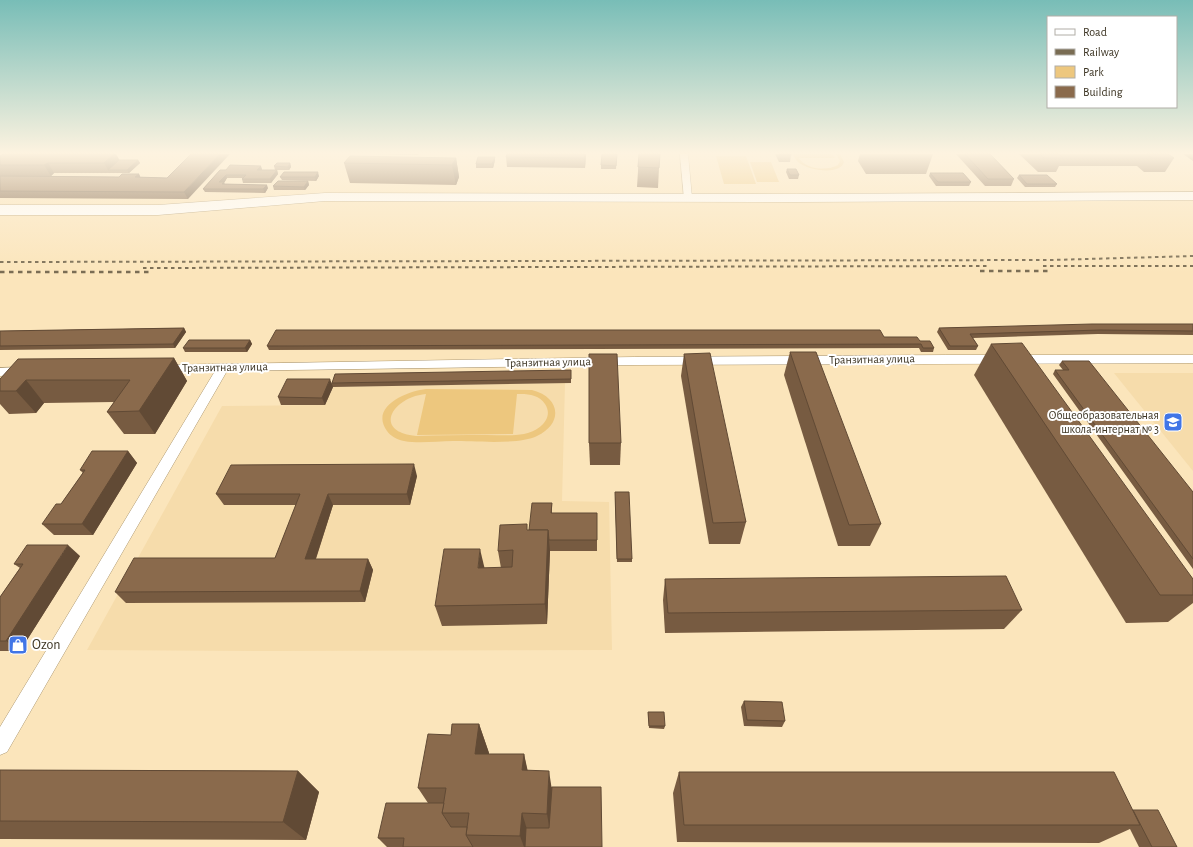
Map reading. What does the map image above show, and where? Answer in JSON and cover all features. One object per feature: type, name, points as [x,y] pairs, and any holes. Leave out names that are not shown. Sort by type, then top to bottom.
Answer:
[{"type":"highway","points":[[0,210],[158,210],[325,197],[688,198],[1193,196]]},
{"type":"street","points":[[688,194],[688,198]]},
{"type":"street","name":"Транзитная улица","points":[[151,368],[946,358],[1193,359]]},
{"type":"street","points":[[0,745],[223,368]]},
{"type":"street","points":[[0,372],[34,371]]},
{"type":"shaded area","name":"Общеобразовательная школа-интернат № 3","points":[[1114,373],[1193,373],[1193,471]]},
{"type":"shaded area","points":[[565,383],[562,501],[609,502],[612,650],[87,650],[222,406],[325,405],[333,387]]},
{"type":"green space","points":[[418,390],[532,390],[541,393],[553,404],[555,418],[546,431],[529,439],[519,441],[416,442],[397,439],[390,435],[387,431],[383,422],[383,414],[393,401]],"holes":[[[426,394],[417,435],[513,434],[517,394],[538,397],[543,401],[548,410],[548,415],[543,424],[539,428],[529,433],[510,435],[416,436],[402,433],[394,428],[391,422],[392,415],[396,408],[404,401]]]},
{"type":"building","points":[[1092,324],[1193,324],[1193,331],[1100,330],[970,334],[978,346],[950,346],[939,328]]},
{"type":"building","points":[[184,328],[173,344],[0,346],[0,331]]},
{"type":"building","points":[[276,330],[880,330],[884,337],[917,337],[920,341],[930,341],[934,348],[923,348],[921,344],[267,346]]},
{"type":"building","points":[[189,340],[250,340],[245,348],[183,348]]},
{"type":"building","points":[[1022,343],[1193,579],[1193,595],[1160,595],[991,344]]},
{"type":"building","points":[[790,352],[816,352],[881,524],[849,525]]},
{"type":"building","points":[[710,353],[746,522],[713,523],[684,354]]},
{"type":"building","points":[[589,354],[617,354],[621,443],[589,443]]},
{"type":"building","points":[[174,358],[139,411],[107,412],[130,380],[26,380],[16,391],[0,391],[0,379],[18,359]]},
{"type":"building","points":[[1062,361],[1089,361],[1193,492],[1193,559],[1055,370],[1069,370]]},
{"type":"building","points":[[571,370],[571,379],[332,383],[335,374]]},
{"type":"building","points":[[287,379],[330,379],[322,398],[278,397]]},
{"type":"building","points":[[92,451],[128,451],[82,524],[42,524],[56,504],[61,504],[85,470],[80,470]]},
{"type":"building","points":[[414,464],[407,494],[328,494],[305,559],[368,559],[360,591],[115,592],[134,558],[275,558],[300,494],[216,494],[231,465]]},
{"type":"building","points":[[615,492],[629,492],[632,559],[617,559]]},
{"type":"building","points":[[532,503],[552,503],[551,513],[597,513],[597,540],[549,540],[548,530],[529,530]]},
{"type":"building","points":[[527,524],[527,530],[548,530],[545,604],[435,606],[444,549],[480,549],[478,568],[512,567],[513,550],[498,551],[500,525]]},
{"type":"building","points":[[27,545],[68,545],[6,641],[0,641],[0,597],[23,564],[14,564]]},
{"type":"building","points":[[1006,576],[1022,610],[668,613],[665,579]]},
{"type":"building","points":[[744,701],[782,702],[785,721],[747,720]]},
{"type":"building","points":[[648,712],[664,712],[665,726],[649,726]]},
{"type":"building","points":[[452,724],[479,724],[475,754],[524,754],[522,770],[549,771],[547,814],[522,813],[520,836],[466,835],[469,813],[442,813],[446,788],[418,788],[428,734],[451,735]]},
{"type":"building","points":[[0,770],[298,771],[283,822],[0,821]]},
{"type":"building","points":[[679,772],[1114,772],[1140,825],[684,825]]},
{"type":"building","points":[[552,787],[601,787],[602,847],[525,847],[526,828],[549,828]]},
{"type":"building","points":[[386,803],[444,803],[442,813],[451,827],[467,827],[466,835],[473,847],[403,847],[404,838],[378,838]]},
{"type":"building","points":[[1133,810],[1158,810],[1177,847],[1152,847]]},
{"type":"railway","points":[[0,262],[1052,260],[1193,256]]},
{"type":"railway","points":[[143,268],[987,266]]},
{"type":"railway","points":[[1043,266],[1193,266]]},
{"type":"railway","points":[[980,271],[1052,271]]},
{"type":"railway","points":[[0,272],[150,272]]},
{"type":"place","name":"Общеобразовательная школа-интернат № 3","points":[[1173,422]]},
{"type":"place","name":"Ozon","points":[[18,645]]}]
